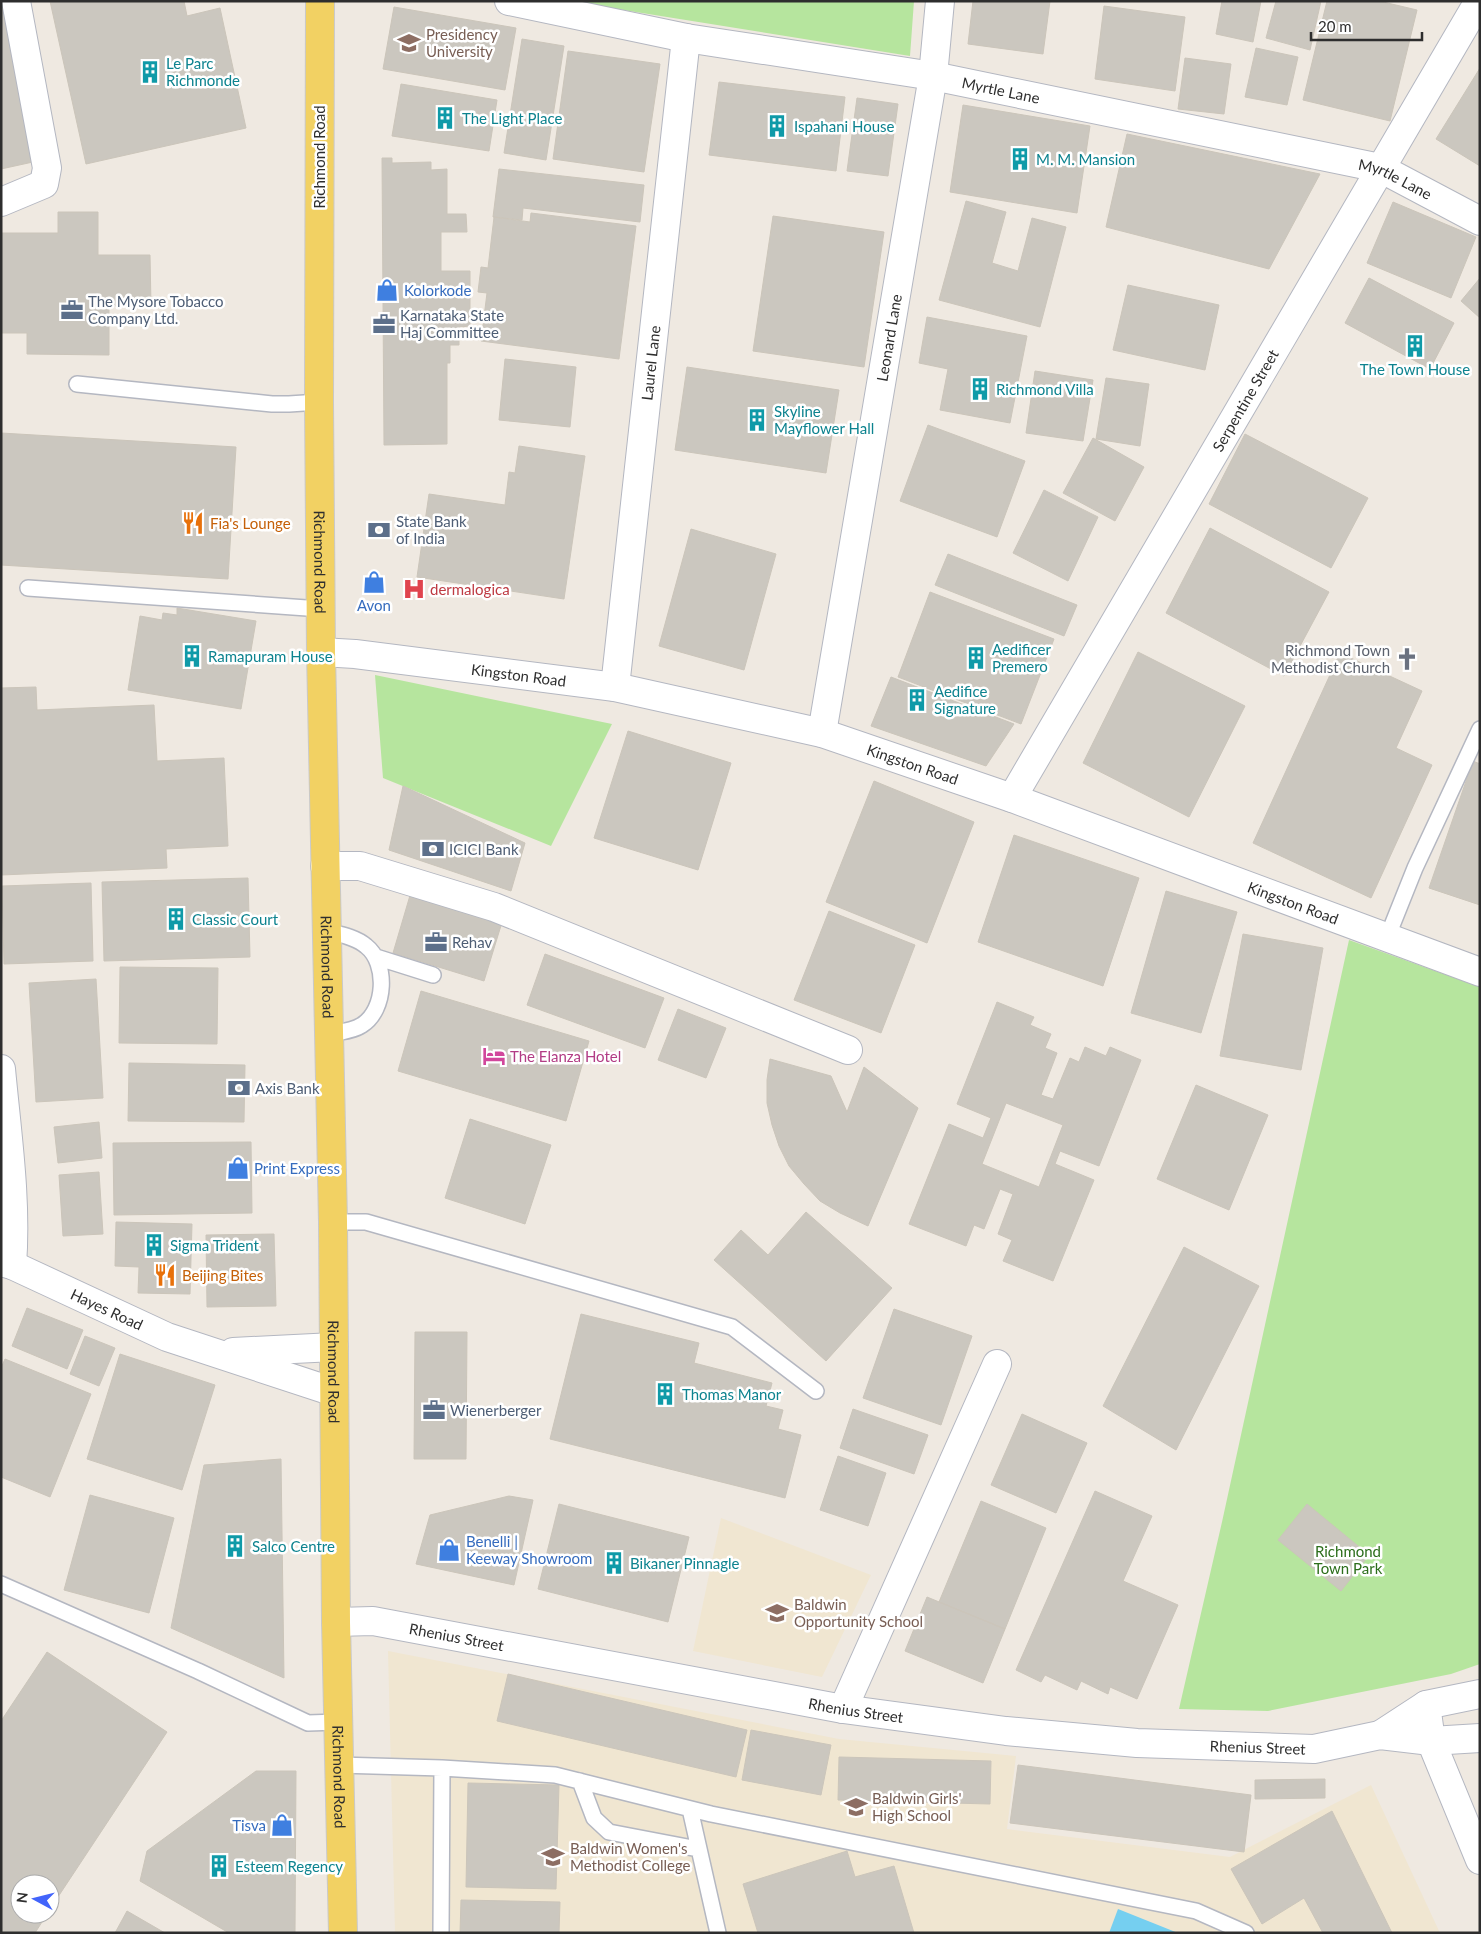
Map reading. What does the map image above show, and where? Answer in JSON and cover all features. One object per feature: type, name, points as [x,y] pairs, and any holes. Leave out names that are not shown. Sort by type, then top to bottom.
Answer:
[{"type":"main road","name":"Richmond Road","points":[[320,1],[319,402],[321,652],[333,1222],[336,1622],[343,1933]]},
{"type":"street","points":[[1,202],[44,184],[47,168],[16,1]]},
{"type":"street","name":"Myrtle Lane","points":[[509,1],[686,38],[933,76],[1380,168],[1480,220]]},
{"type":"street","name":"Leonard Lane","points":[[822,733],[933,76],[940,1]]},
{"type":"street","name":"Serpentine Street","points":[[1012,798],[1479,1]]},
{"type":"street","name":"Laurel Lane","points":[[615,687],[686,38]]},
{"type":"street","name":"Kingston Road","points":[[321,652],[365,655],[615,687],[822,733],[1012,798],[1480,972]]},
{"type":"street","points":[[325,866],[360,866],[494,907],[848,1050]]},
{"type":"street","points":[[1,1069],[14,1235],[6,1263]]},
{"type":"street","name":"Hayes Road","points":[[6,1263],[167,1337],[334,1392]]},
{"type":"street","name":"Hayes Road","points":[[214,1353],[334,1347]]},
{"type":"street","points":[[843,1709],[997,1364]]},
{"type":"street","name":"Rhenius Street","points":[[336,1622],[373,1621],[843,1709],[1006,1731],[1137,1743],[1314,1748],[1380,1735],[1431,1741],[1480,1738]]},
{"type":"street","name":"Rhenius Street","points":[[1380,1735],[1426,1705],[1480,1694]]},
{"type":"street","points":[[1426,1705],[1431,1741],[1480,1860]]},
{"type":"lane","points":[[77,384],[272,404],[319,402]]},
{"type":"lane","points":[[28,588],[321,609]]},
{"type":"lane","points":[[1387,938],[1415,868],[1480,729]]},
{"type":"lane","points":[[327,930],[368,946],[376,957],[380,971],[380,990],[377,1006],[372,1016],[363,1025],[356,1028],[329,1034]]},
{"type":"lane","points":[[376,957],[433,975]]},
{"type":"lane","points":[[333,1222],[366,1222],[732,1327],[816,1391]]},
{"type":"lane","points":[[1,1584],[198,1671],[308,1723],[338,1722]]},
{"type":"lane","points":[[339,1765],[442,1768],[555,1775],[690,1809],[1196,1910],[1246,1933]]},
{"type":"lane","points":[[441,1933],[442,1768]]},
{"type":"lane","points":[[580,1781],[594,1818],[609,1832],[698,1849]]},
{"type":"lane","points":[[690,1809],[718,1933]]},
{"type":"shaded area","name":"Baldwin Opportunity School","points":[[721,1518],[871,1575],[822,1677],[693,1651]]},
{"type":"shaded area","name":"Baldwin Girls' High School","points":[[388,1651],[839,1739],[1016,1756],[1007,1829],[1230,1857],[1371,1785],[1440,1933],[395,1933]]},
{"type":"green space","points":[[567,1],[914,1],[910,56]]},
{"type":"green space","points":[[375,675],[612,724],[551,846],[383,778]]},
{"type":"green space","name":"Richmond Town Park","points":[[1349,940],[1480,987],[1480,1664],[1451,1674],[1268,1711],[1179,1709],[1222,1522]]},
{"type":"water","points":[[1118,1909],[1178,1933],[1109,1933]]},
{"type":"building","name":"Le Parc Richmonde","points":[[50,1],[184,1],[187,16],[220,8],[246,128],[86,164]]},
{"type":"building","points":[[973,1],[1050,1],[1043,54],[968,44]]},
{"type":"building","points":[[1222,1],[1261,1],[1253,42],[1216,34]]},
{"type":"building","points":[[1276,1],[1321,1],[1310,50],[1266,38]]},
{"type":"building","points":[[1327,1],[1379,1],[1417,10],[1390,121],[1303,100]]},
{"type":"building","points":[[1104,6],[1185,17],[1175,91],[1095,79]]},
{"type":"building","points":[[394,7],[516,28],[505,90],[383,69]]},
{"type":"building","points":[[8,8],[42,160],[1,169],[1,10]]},
{"type":"building","points":[[522,39],[564,46],[546,160],[504,153]]},
{"type":"building","points":[[1256,48],[1298,57],[1287,105],[1245,97]]},
{"type":"building","points":[[568,51],[660,64],[644,172],[553,159]]},
{"type":"building","points":[[1185,58],[1231,64],[1224,114],[1178,109]]},
{"type":"building","points":[[1480,68],[1480,166],[1436,139]]},
{"type":"building","name":"Ispahani House","points":[[719,82],[845,97],[836,171],[709,155]]},
{"type":"building","name":"The Light Place","points":[[401,84],[497,100],[489,151],[392,136]]},
{"type":"building","points":[[857,98],[898,104],[888,176],[847,171]]},
{"type":"building","name":"M. M. Mansion","points":[[963,105],[1090,126],[1077,213],[950,192]]},
{"type":"building","points":[[1127,134],[1320,174],[1269,269],[1106,227]]},
{"type":"building","points":[[382,158],[392,158],[392,163],[431,162],[431,170],[447,169],[447,214],[466,214],[467,232],[441,232],[441,271],[470,271],[470,326],[459,327],[459,345],[450,345],[450,363],[447,363],[447,444],[384,445]]},
{"type":"building","points":[[499,169],[644,185],[640,222],[523,208],[522,220],[493,217]]},
{"type":"building","points":[[966,201],[1006,212],[992,263],[1018,271],[1032,218],[1066,227],[1040,327],[939,300]]},
{"type":"building","points":[[1393,202],[1476,237],[1451,298],[1367,263]]},
{"type":"building","points":[[58,212],[98,212],[98,255],[150,255],[151,306],[109,306],[109,355],[27,354],[27,333],[1,333],[1,233],[58,233]]},
{"type":"building","points":[[531,213],[636,226],[619,359],[481,341],[487,293],[478,292],[481,267],[488,268],[494,217],[530,222]]},
{"type":"building","points":[[773,216],[884,232],[864,367],[753,351]]},
{"type":"building","name":"The Town House","points":[[1369,278],[1454,323],[1430,369],[1345,323]]},
{"type":"building","points":[[1480,278],[1480,318],[1461,301]]},
{"type":"building","points":[[1128,285],[1219,305],[1205,370],[1113,350]]},
{"type":"building","name":"Richmond Villa","points":[[927,317],[1027,336],[1010,423],[940,410],[948,369],[919,363]]},
{"type":"building","points":[[505,359],[576,367],[570,427],[499,420]]},
{"type":"building","name":"Skyline Mayflower Hall","points":[[687,367],[839,390],[826,473],[675,450]]},
{"type":"building","points":[[1035,371],[1093,380],[1083,441],[1026,433]]},
{"type":"building","points":[[1106,378],[1149,384],[1140,446],[1096,439]]},
{"type":"building","points":[[928,425],[1025,461],[997,537],[900,501]]},
{"type":"building","points":[[1,433],[236,447],[228,579],[1,565]]},
{"type":"building","points":[[1245,434],[1368,498],[1331,568],[1209,504]]},
{"type":"building","points":[[1093,438],[1144,467],[1115,521],[1063,493]]},
{"type":"building","points":[[519,446],[585,456],[564,599],[417,577],[429,494],[505,505],[509,472],[515,473]]},
{"type":"building","points":[[1044,490],[1098,517],[1068,581],[1013,553]]},
{"type":"building","points":[[1210,528],[1329,592],[1284,676],[1166,613]]},
{"type":"building","points":[[691,529],[776,554],[744,670],[659,646]]},
{"type":"building","points":[[948,554],[1077,605],[1064,636],[935,585]]},
{"type":"building","name":"Aedificer Premero","points":[[930,592],[1054,639],[1021,724],[898,677]]},
{"type":"building","name":"Ramapuram House","points":[[177,608],[256,621],[241,709],[128,690],[140,616],[162,620],[163,613],[177,615]]},
{"type":"building","points":[[1138,652],[1245,706],[1189,817],[1083,763]]},
{"type":"building","points":[[1340,653],[1422,691],[1396,748],[1432,765],[1371,898],[1253,843]]},
{"type":"building","name":"Aedifice Signature","points":[[891,677],[1014,724],[986,766],[871,726]]},
{"type":"building","points":[[36,687],[37,710],[154,705],[157,761],[224,758],[228,846],[166,849],[167,868],[1,875],[1,688]]},
{"type":"building","points":[[628,731],[731,763],[698,870],[594,838]]},
{"type":"building","points":[[1473,761],[1480,764],[1480,905],[1429,888]]},
{"type":"building","points":[[874,781],[974,822],[927,943],[826,902]]},
{"type":"building","points":[[403,786],[525,843],[511,891],[389,850]]},
{"type":"building","points":[[1014,835],[1139,878],[1103,986],[978,942]]},
{"type":"building","name":"Classic Court","points":[[248,878],[250,957],[104,961],[102,882]]},
{"type":"building","points":[[91,883],[93,961],[4,964],[2,886]]},
{"type":"building","points":[[1166,891],[1237,912],[1201,1033],[1131,1013]]},
{"type":"building","points":[[411,892],[503,919],[484,981],[393,953]]},
{"type":"building","points":[[829,911],[915,945],[881,1033],[794,1000]]},
{"type":"building","points":[[1243,934],[1323,948],[1301,1070],[1220,1056]]},
{"type":"building","points":[[545,954],[664,998],[645,1048],[527,1005]]},
{"type":"building","points":[[120,967],[218,968],[217,1044],[119,1043]]},
{"type":"building","points":[[96,979],[103,1098],[36,1102],[29,983]]},
{"type":"building","name":"The Elanza Hotel","points":[[421,991],[589,1041],[566,1121],[398,1071]]},
{"type":"building","points":[[997,1002],[1034,1017],[1030,1025],[1051,1034],[1045,1048],[1057,1053],[1041,1095],[1053,1099],[1070,1058],[1079,1062],[1085,1047],[1106,1056],[1110,1047],[1141,1060],[1099,1166],[1060,1151],[1055,1164],[1094,1180],[1053,1281],[1003,1261],[1012,1240],[998,1234],[1013,1194],[1000,1189],[984,1229],[974,1225],[966,1246],[909,1224],[949,1124],[983,1138],[991,1118],[957,1104]],"holes":[[[1006,1103],[1063,1125],[1039,1187],[982,1164]]]},
{"type":"building","points":[[678,1009],[726,1028],[706,1078],[658,1060]]},
{"type":"building","points":[[770,1059],[831,1076],[847,1112],[864,1067],[918,1108],[868,1226],[820,1201],[789,1166],[779,1146],[767,1103],[767,1080]]},
{"type":"building","points":[[129,1063],[245,1065],[244,1122],[128,1121]]},
{"type":"building","points":[[1196,1085],[1268,1115],[1229,1210],[1157,1179]]},
{"type":"building","points":[[470,1119],[551,1145],[525,1224],[445,1198]]},
{"type":"building","points":[[99,1122],[102,1158],[58,1163],[54,1127]]},
{"type":"building","points":[[251,1142],[252,1213],[114,1215],[113,1143]]},
{"type":"building","points":[[99,1172],[103,1234],[63,1236],[59,1175]]},
{"type":"building","points":[[806,1212],[892,1288],[826,1361],[714,1260],[741,1230],[768,1255]]},
{"type":"building","name":"Sigma Trident","points":[[116,1222],[192,1224],[190,1294],[138,1293],[139,1267],[115,1266]]},
{"type":"building","points":[[274,1234],[276,1306],[207,1307],[206,1235]]},
{"type":"building","points":[[1184,1247],[1259,1286],[1176,1450],[1103,1406]]},
{"type":"building","points":[[27,1308],[83,1330],[67,1369],[12,1346]]},
{"type":"building","points":[[894,1309],[972,1336],[941,1425],[863,1398]]},
{"type":"building","name":"Thomas Manor","points":[[581,1314],[699,1343],[694,1363],[772,1383],[766,1406],[783,1410],[778,1429],[801,1435],[785,1498],[550,1439]]},
{"type":"building","points":[[415,1332],[467,1332],[466,1459],[414,1459]]},
{"type":"building","points":[[85,1336],[115,1348],[99,1386],[70,1374]]},
{"type":"building","points":[[120,1354],[215,1385],[182,1490],[87,1459]]},
{"type":"building","points":[[5,1359],[91,1394],[50,1497],[1,1477],[1,1368]]},
{"type":"building","points":[[853,1409],[928,1435],[914,1474],[840,1448]]},
{"type":"building","points":[[1022,1414],[1087,1443],[1056,1513],[991,1485]]},
{"type":"building","points":[[838,1456],[886,1473],[868,1526],[820,1510]]},
{"type":"building","name":"Salco Centre","points":[[281,1459],[284,1678],[171,1628],[204,1465]]},
{"type":"building","points":[[1095,1491],[1152,1516],[1123,1581],[1178,1605],[1137,1699],[1110,1687],[1108,1694],[1081,1681],[1077,1690],[1045,1675],[1041,1682],[1016,1670]]},
{"type":"building","points":[[90,1495],[174,1518],[149,1613],[64,1590]]},
{"type":"building","points":[[509,1496],[533,1500],[514,1585],[416,1564],[430,1515]]},
{"type":"building","points":[[981,1501],[1046,1528],[1005,1629],[939,1602]]},
{"type":"building","name":"Bikaner Pinnagle","points":[[559,1504],[689,1537],[668,1622],[538,1589]]},
{"type":"building","points":[[1307,1504],[1369,1555],[1341,1591],[1278,1540]]},
{"type":"building","points":[[927,1597],[1005,1629],[983,1683],[905,1651]]},
{"type":"building","points":[[47,1652],[167,1732],[60,1894],[60,1874],[10,1874],[10,1924],[41,1924],[35,1933],[1,1933],[1,1721]]},
{"type":"building","points":[[508,1674],[747,1730],[736,1777],[497,1721]]},
{"type":"building","points":[[751,1730],[831,1745],[821,1795],[742,1780]]},
{"type":"building","points":[[839,1757],[991,1761],[990,1804],[838,1800]]},
{"type":"building","points":[[1018,1765],[1251,1795],[1244,1852],[1010,1823]]},
{"type":"building","name":"Esteem Regency","points":[[256,1771],[296,1771],[295,1933],[229,1933],[140,1881],[147,1851]]},
{"type":"building","points":[[1325,1779],[1325,1798],[1255,1799],[1255,1780]]},
{"type":"building","points":[[468,1783],[559,1785],[556,1889],[466,1887]]},
{"type":"building","points":[[1332,1811],[1392,1933],[1323,1933],[1304,1898],[1262,1924],[1231,1869]]},
{"type":"building","points":[[847,1851],[855,1877],[894,1866],[914,1933],[758,1933],[743,1884]]},
{"type":"building","points":[[461,1900],[560,1902],[559,1933],[460,1933]]},
{"type":"building","points":[[127,1911],[165,1933],[115,1933]]},
{"type":"place","name":"Presidency University","points":[[409,43]]},
{"type":"place","name":"Le Parc Richmonde","points":[[150,72]]},
{"type":"place","name":"The Light Place","points":[[445,118]]},
{"type":"place","name":"Ispahani House","points":[[777,126]]},
{"type":"place","name":"M. M. Mansion","points":[[1020,159]]},
{"type":"place","name":"Kolorkode","points":[[387,290]]},
{"type":"place","name":"The Mysore Tobacco Company Ltd.","points":[[72,310]]},
{"type":"place","name":"Karnataka State Haj Committee","points":[[384,324]]},
{"type":"place","name":"The Town House","points":[[1415,346]]},
{"type":"place","name":"Richmond Villa","points":[[980,389]]},
{"type":"place","name":"Skyline Mayflower Hall","points":[[757,420]]},
{"type":"place","name":"Fia's Lounge","points":[[193,523]]},
{"type":"place","name":"State Bank of India","points":[[379,530]]},
{"type":"place","name":"Avon","points":[[374,582]]},
{"type":"place","name":"dermalogica","points":[[414,589]]},
{"type":"place","name":"Ramapuram House","points":[[192,656]]},
{"type":"place","name":"Aedificer Premero","points":[[976,658]]},
{"type":"place","name":"Richmond Town Methodist Church","points":[[1407,659]]},
{"type":"place","name":"Aedifice Signature","points":[[917,700]]},
{"type":"place","name":"ICICI Bank","points":[[433,849]]},
{"type":"place","name":"Classic Court","points":[[176,919]]},
{"type":"place","name":"Rehav","points":[[436,942]]},
{"type":"place","name":"The Elanza Hotel","points":[[494,1056]]},
{"type":"place","name":"Axis Bank","points":[[239,1088]]},
{"type":"place","name":"Print Express","points":[[238,1168]]},
{"type":"place","name":"Sigma Trident","points":[[154,1245]]},
{"type":"place","name":"Beijing Bites","points":[[165,1275]]},
{"type":"place","name":"Thomas Manor","points":[[665,1394]]},
{"type":"place","name":"Wienerberger","points":[[434,1410]]},
{"type":"place","name":"Salco Centre","points":[[235,1546]]},
{"type":"place","name":"Benelli | Keeway Showroom","points":[[449,1550]]},
{"type":"place","name":"Bikaner Pinnagle","points":[[614,1563]]},
{"type":"place","name":"Baldwin Opportunity School","points":[[777,1613]]},
{"type":"place","name":"Baldwin Girls' High School","points":[[856,1807]]},
{"type":"place","name":"Tisva","points":[[282,1825]]},
{"type":"place","name":"Baldwin Women's Methodist College","points":[[553,1857]]},
{"type":"place","name":"Esteem Regency","points":[[219,1866]]}]
